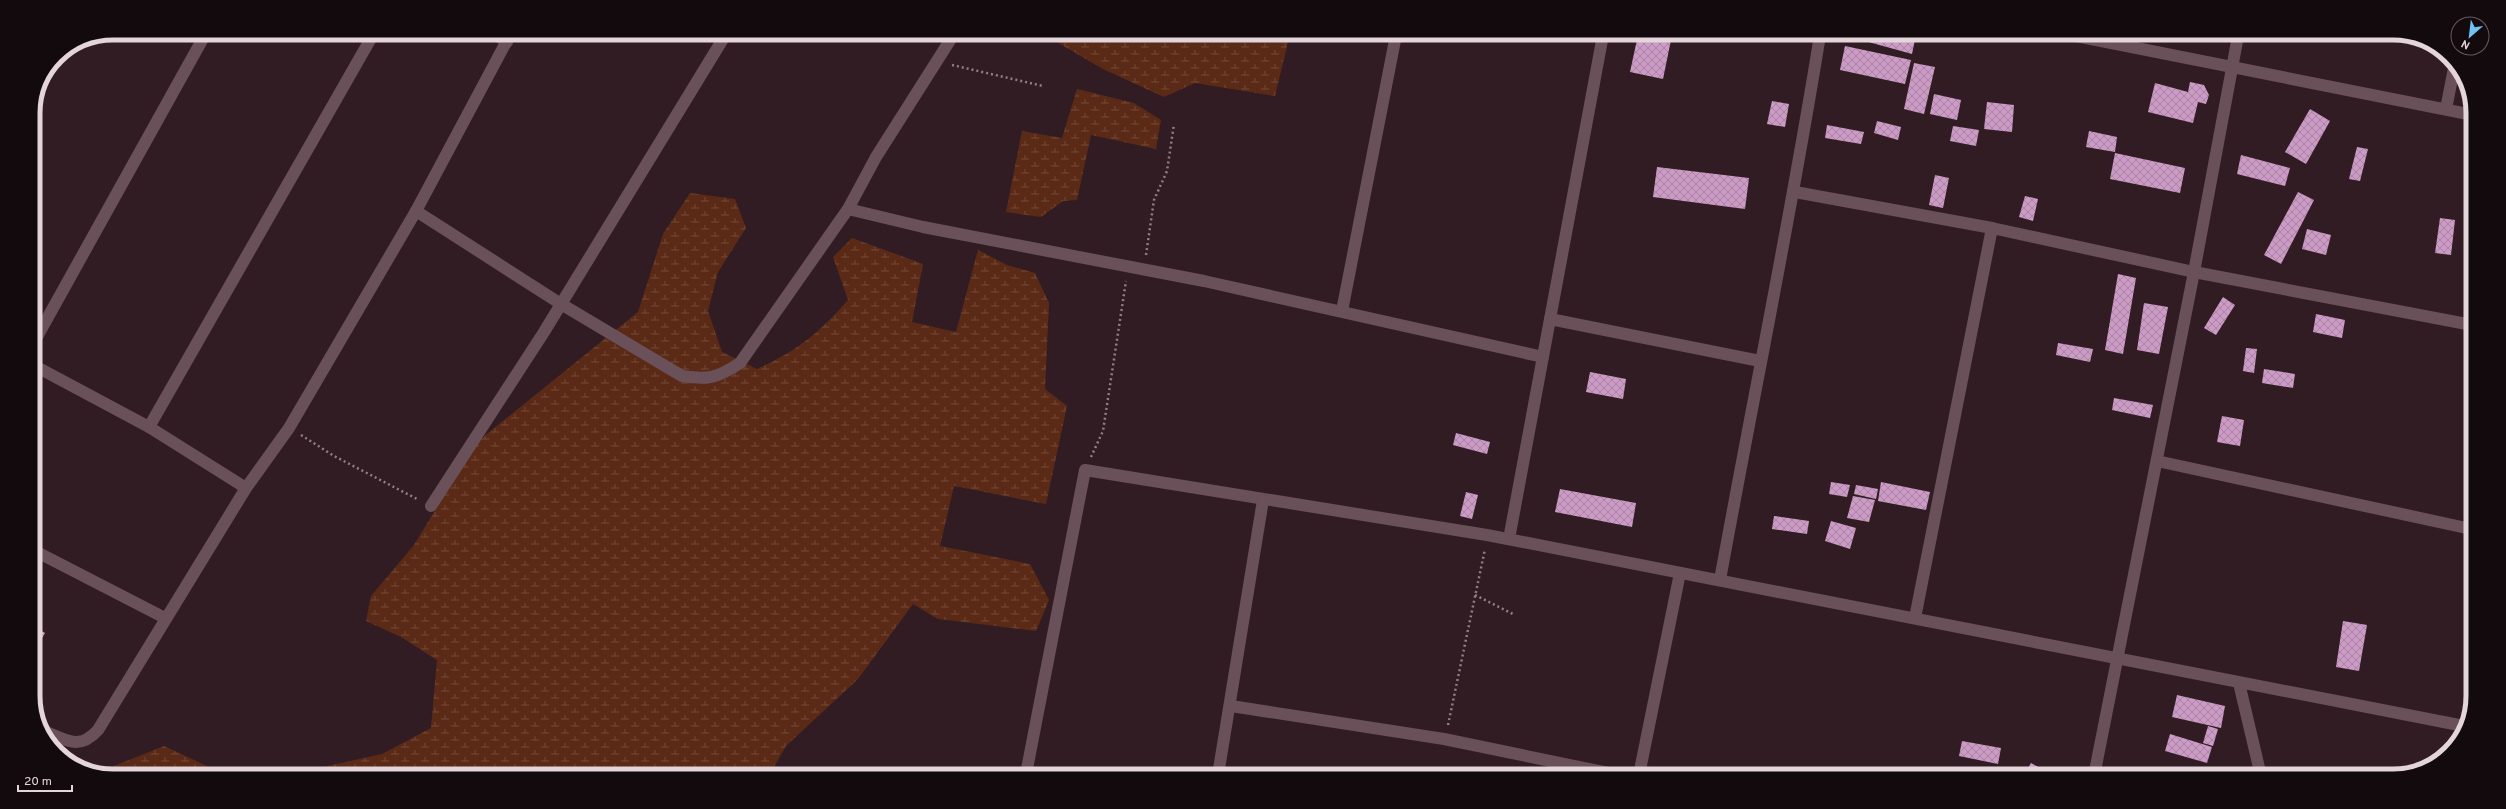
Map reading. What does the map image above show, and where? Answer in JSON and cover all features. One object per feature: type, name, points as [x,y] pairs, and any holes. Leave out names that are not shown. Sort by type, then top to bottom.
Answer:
[{"type":"street","points":[[40,331],[202,40]]},
{"type":"street","points":[[149,427],[370,40]]},
{"type":"street","points":[[50,733],[72,742],[81,743],[91,738],[246,488],[288,428],[416,212],[508,40]]},
{"type":"street","points":[[431,506],[544,332],[722,40]]},
{"type":"street","points":[[416,212],[561,304],[682,376],[704,379],[721,376],[740,363],[848,209],[876,157],[950,40]]},
{"type":"street","points":[[1342,311],[1395,40]]},
{"type":"street","points":[[1509,539],[1603,40]]},
{"type":"street","points":[[1720,580],[1760,361],[1795,192],[1819,40]]},
{"type":"street","points":[[2096,40],[2466,113]]},
{"type":"street","points":[[2095,769],[2194,272],[2237,40]]},
{"type":"street","points":[[2446,109],[2453,72]]},
{"type":"street","points":[[1795,192],[1992,228],[2194,272],[2466,324]]},
{"type":"street","points":[[848,209],[922,227],[1144,269],[1342,311],[1543,357]]},
{"type":"street","points":[[1915,618],[1992,228]]},
{"type":"street","points":[[1550,319],[1760,361]]},
{"type":"street","points":[[40,369],[149,427],[246,488]]},
{"type":"street","points":[[2156,461],[2466,528]]},
{"type":"street","points":[[1027,769],[1086,470],[1509,539],[2118,657],[2238,683],[2459,725]]},
{"type":"street","points":[[1219,769],[1263,500]]},
{"type":"street","points":[[40,554],[166,618]]},
{"type":"street","points":[[1640,769],[1680,573]]},
{"type":"street","points":[[2238,683],[2259,769]]},
{"type":"street","points":[[1230,706],[1444,739],[1589,769]]},
{"type":"path","points":[[937,61],[1043,86]]},
{"type":"path","points":[[1144,269],[1154,200],[1167,171],[1174,124]]},
{"type":"path","points":[[1086,470],[1103,431],[1128,266]]},
{"type":"path","points":[[288,428],[334,456],[431,506]]},
{"type":"path","points":[[1444,739],[1487,535]]},
{"type":"path","points":[[1475,595],[1515,614]]},
{"type":"green space","points":[[1053,40],[1289,40],[1275,96],[1195,83],[1164,97],[1103,69]]},
{"type":"green space","points":[[1077,89],[1134,103],[1161,120],[1156,149],[1091,135],[1077,200],[1063,201],[1041,217],[1006,212],[1022,131],[1062,138]]},
{"type":"green space","points":[[690,193],[735,199],[746,228],[718,272],[708,311],[722,352],[757,369],[784,355],[807,340],[817,332],[848,300],[833,257],[852,238],[923,264],[912,322],[956,332],[978,250],[1007,265],[1035,273],[1049,303],[1045,389],[1067,406],[1046,504],[954,486],[940,546],[1030,564],[1049,600],[1036,631],[938,619],[913,604],[858,679],[786,746],[773,769],[314,769],[382,754],[431,728],[437,660],[401,637],[366,621],[371,596],[414,545],[477,442],[638,312],[663,234]]},
{"type":"green space","points":[[164,746],[213,769],[113,769],[108,768]]},
{"type":"building","points":[[1637,40],[1671,40],[1663,79],[1630,72]]},
{"type":"building","points":[[1861,40],[1915,40],[1912,54]]},
{"type":"building","points":[[1845,46],[1911,60],[1905,84],[1840,70]]},
{"type":"building","points":[[1914,63],[1935,67],[1924,114],[1904,109]]},
{"type":"building","points":[[2190,82],[2204,85],[2209,95],[2206,104],[2198,102],[2193,123],[2148,112],[2155,83],[2188,92]]},
{"type":"building","points":[[1934,94],[1961,100],[1957,120],[1930,114]]},
{"type":"building","points":[[1772,101],[1789,104],[1785,127],[1767,124]]},
{"type":"building","points":[[1987,102],[2014,105],[2012,132],[1984,129]]},
{"type":"building","points":[[2310,109],[2330,121],[2306,164],[2285,152]]},
{"type":"building","points":[[1877,121],[1901,127],[1898,140],[1874,133]]},
{"type":"building","points":[[1827,125],[1864,132],[1861,144],[1825,138]]},
{"type":"building","points":[[1953,126],[1979,130],[1976,146],[1950,141]]},
{"type":"building","points":[[2089,131],[2117,137],[2115,152],[2086,147]]},
{"type":"building","points":[[2357,147],[2368,149],[2360,181],[2349,179]]},
{"type":"building","points":[[2115,153],[2185,168],[2180,193],[2110,179]]},
{"type":"building","points":[[2241,155],[2290,168],[2285,186],[2237,174]]},
{"type":"building","points":[[1657,167],[1749,178],[1745,209],[1653,197]]},
{"type":"building","points":[[1935,175],[1949,178],[1943,208],[1929,205]]},
{"type":"building","points":[[2298,192],[2314,200],[2281,264],[2264,255]]},
{"type":"building","points":[[2025,196],[2038,199],[2033,221],[2019,217]]},
{"type":"building","points":[[2440,218],[2455,220],[2451,255],[2435,253]]},
{"type":"building","points":[[2307,229],[2331,235],[2326,255],[2302,249]]},
{"type":"building","points":[[2118,274],[2136,278],[2123,354],[2105,350]]},
{"type":"building","points":[[2223,297],[2235,305],[2216,335],[2204,328]]},
{"type":"building","points":[[2144,303],[2168,307],[2159,354],[2137,350]]},
{"type":"building","points":[[2316,314],[2345,320],[2342,338],[2313,332]]},
{"type":"building","points":[[2058,343],[2093,349],[2090,362],[2056,355]]},
{"type":"building","points":[[2246,348],[2257,349],[2254,373],[2243,371]]},
{"type":"building","points":[[2264,369],[2295,374],[2293,388],[2262,383]]},
{"type":"building","points":[[1590,372],[1626,379],[1623,399],[1586,392]]},
{"type":"building","points":[[2114,398],[2153,405],[2150,418],[2112,410]]},
{"type":"building","points":[[2222,416],[2244,420],[2240,446],[2217,442]]},
{"type":"building","points":[[1456,433],[1490,442],[1487,454],[1453,445]]},
{"type":"building","points":[[1831,482],[1850,485],[1847,497],[1829,494]]},
{"type":"building","points":[[1881,482],[1930,492],[1926,510],[1878,501]]},
{"type":"building","points":[[1856,485],[1878,489],[1876,499],[1854,494]]},
{"type":"building","points":[[1560,489],[1636,503],[1632,527],[1555,512]]},
{"type":"building","points":[[1466,492],[1478,495],[1472,519],[1460,516]]},
{"type":"building","points":[[1853,496],[1875,500],[1869,522],[1847,518]]},
{"type":"building","points":[[1774,516],[1809,521],[1807,534],[1772,529]]},
{"type":"building","points":[[1831,521],[1856,528],[1850,549],[1825,541]]},
{"type":"building","points":[[2343,621],[2367,625],[2359,671],[2336,667]]},
{"type":"building","points":[[40,630],[45,633],[40,642]]},
{"type":"building","points":[[2177,695],[2225,706],[2221,728],[2172,717]]},
{"type":"building","points":[[2208,726],[2218,729],[2213,746],[2203,743]]},
{"type":"building","points":[[2170,734],[2212,747],[2207,763],[2165,751]]},
{"type":"building","points":[[1962,741],[2001,748],[1998,764],[1959,756]]},
{"type":"building","points":[[2031,763],[2042,769],[2027,769]]}]
